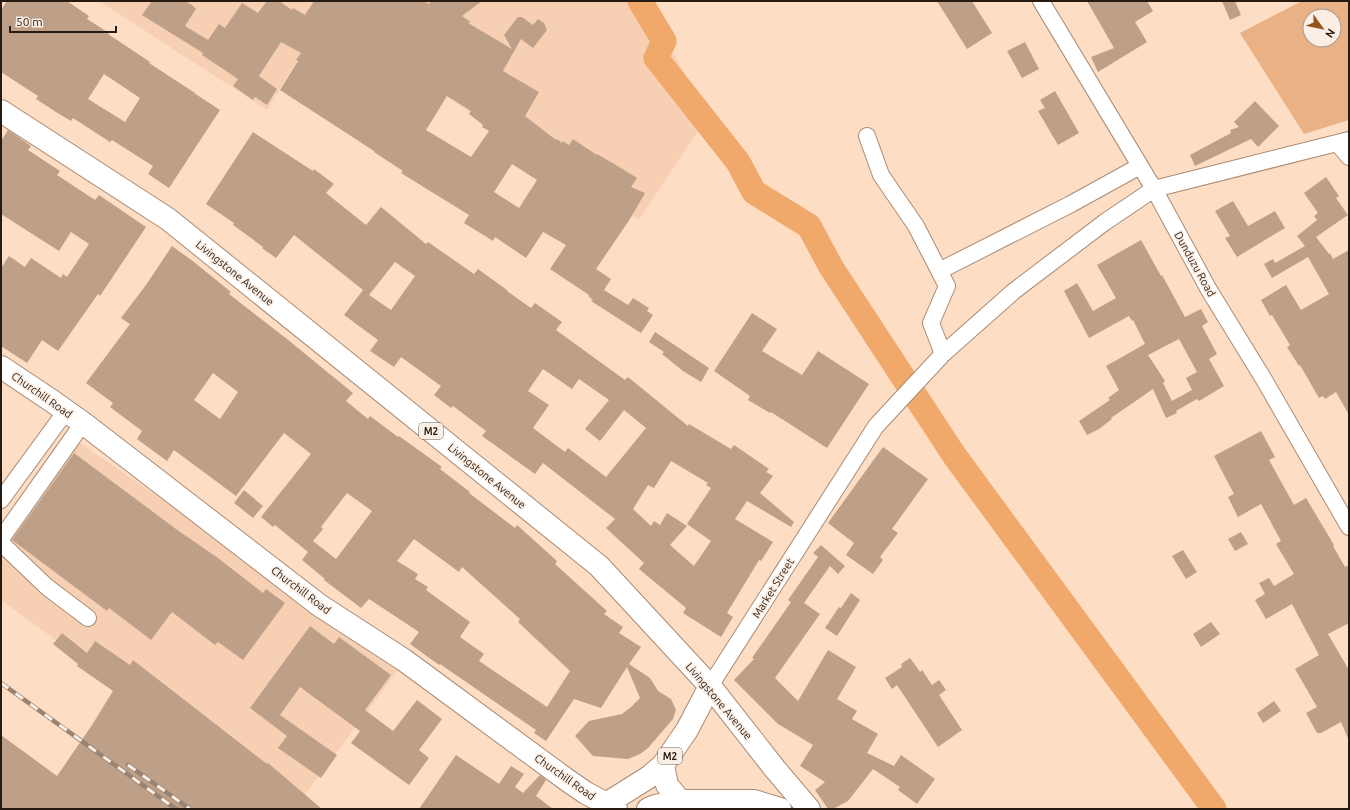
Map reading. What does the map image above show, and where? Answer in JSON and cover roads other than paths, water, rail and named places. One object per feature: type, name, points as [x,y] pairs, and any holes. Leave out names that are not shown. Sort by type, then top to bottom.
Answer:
[{"type":"highway","name":"Livingstone Avenue","points":[[1,111],[168,219],[599,566],[710,686],[775,769],[809,809]]},
{"type":"highway","name":"Churchill Road","points":[[1,367],[74,417],[319,605],[404,660],[567,780],[610,807]]},
{"type":"highway","name":"M2","points":[[610,807],[663,765],[687,730],[710,686]]},
{"type":"highway","points":[[663,765],[668,785],[680,801]]},
{"type":"highway","points":[[754,801],[762,795],[770,783],[775,769]]},
{"type":"highway","points":[[648,809],[680,801],[754,801],[780,809]]},
{"type":"street","name":"Dunduzu Road","points":[[1041,1],[1140,166],[1208,290],[1263,378],[1349,527]]},
{"type":"street","points":[[867,136],[881,175],[916,226],[947,286],[931,323],[943,354]]},
{"type":"street","points":[[1343,142],[1349,157]]},
{"type":"street","name":"Market Street","points":[[710,686],[876,426],[943,354],[1014,291],[1105,222],[1154,190],[1343,142]]},
{"type":"street","points":[[939,271],[1071,204],[1140,166]]},
{"type":"street","points":[[1,500],[20,474],[74,417]]},
{"type":"street","points":[[1,539],[38,487],[74,417]]},
{"type":"street","points":[[20,474],[38,487]]},
{"type":"street","points":[[1,543],[47,587],[88,618]]},
{"type":"waterway","points":[[640,1],[664,41],[656,58],[738,162],[754,192],[809,226],[831,267],[954,455],[1214,809]]},
{"type":"railway","points":[[1,683],[176,809]]},
{"type":"railway","points":[[128,765],[190,809]]}]
